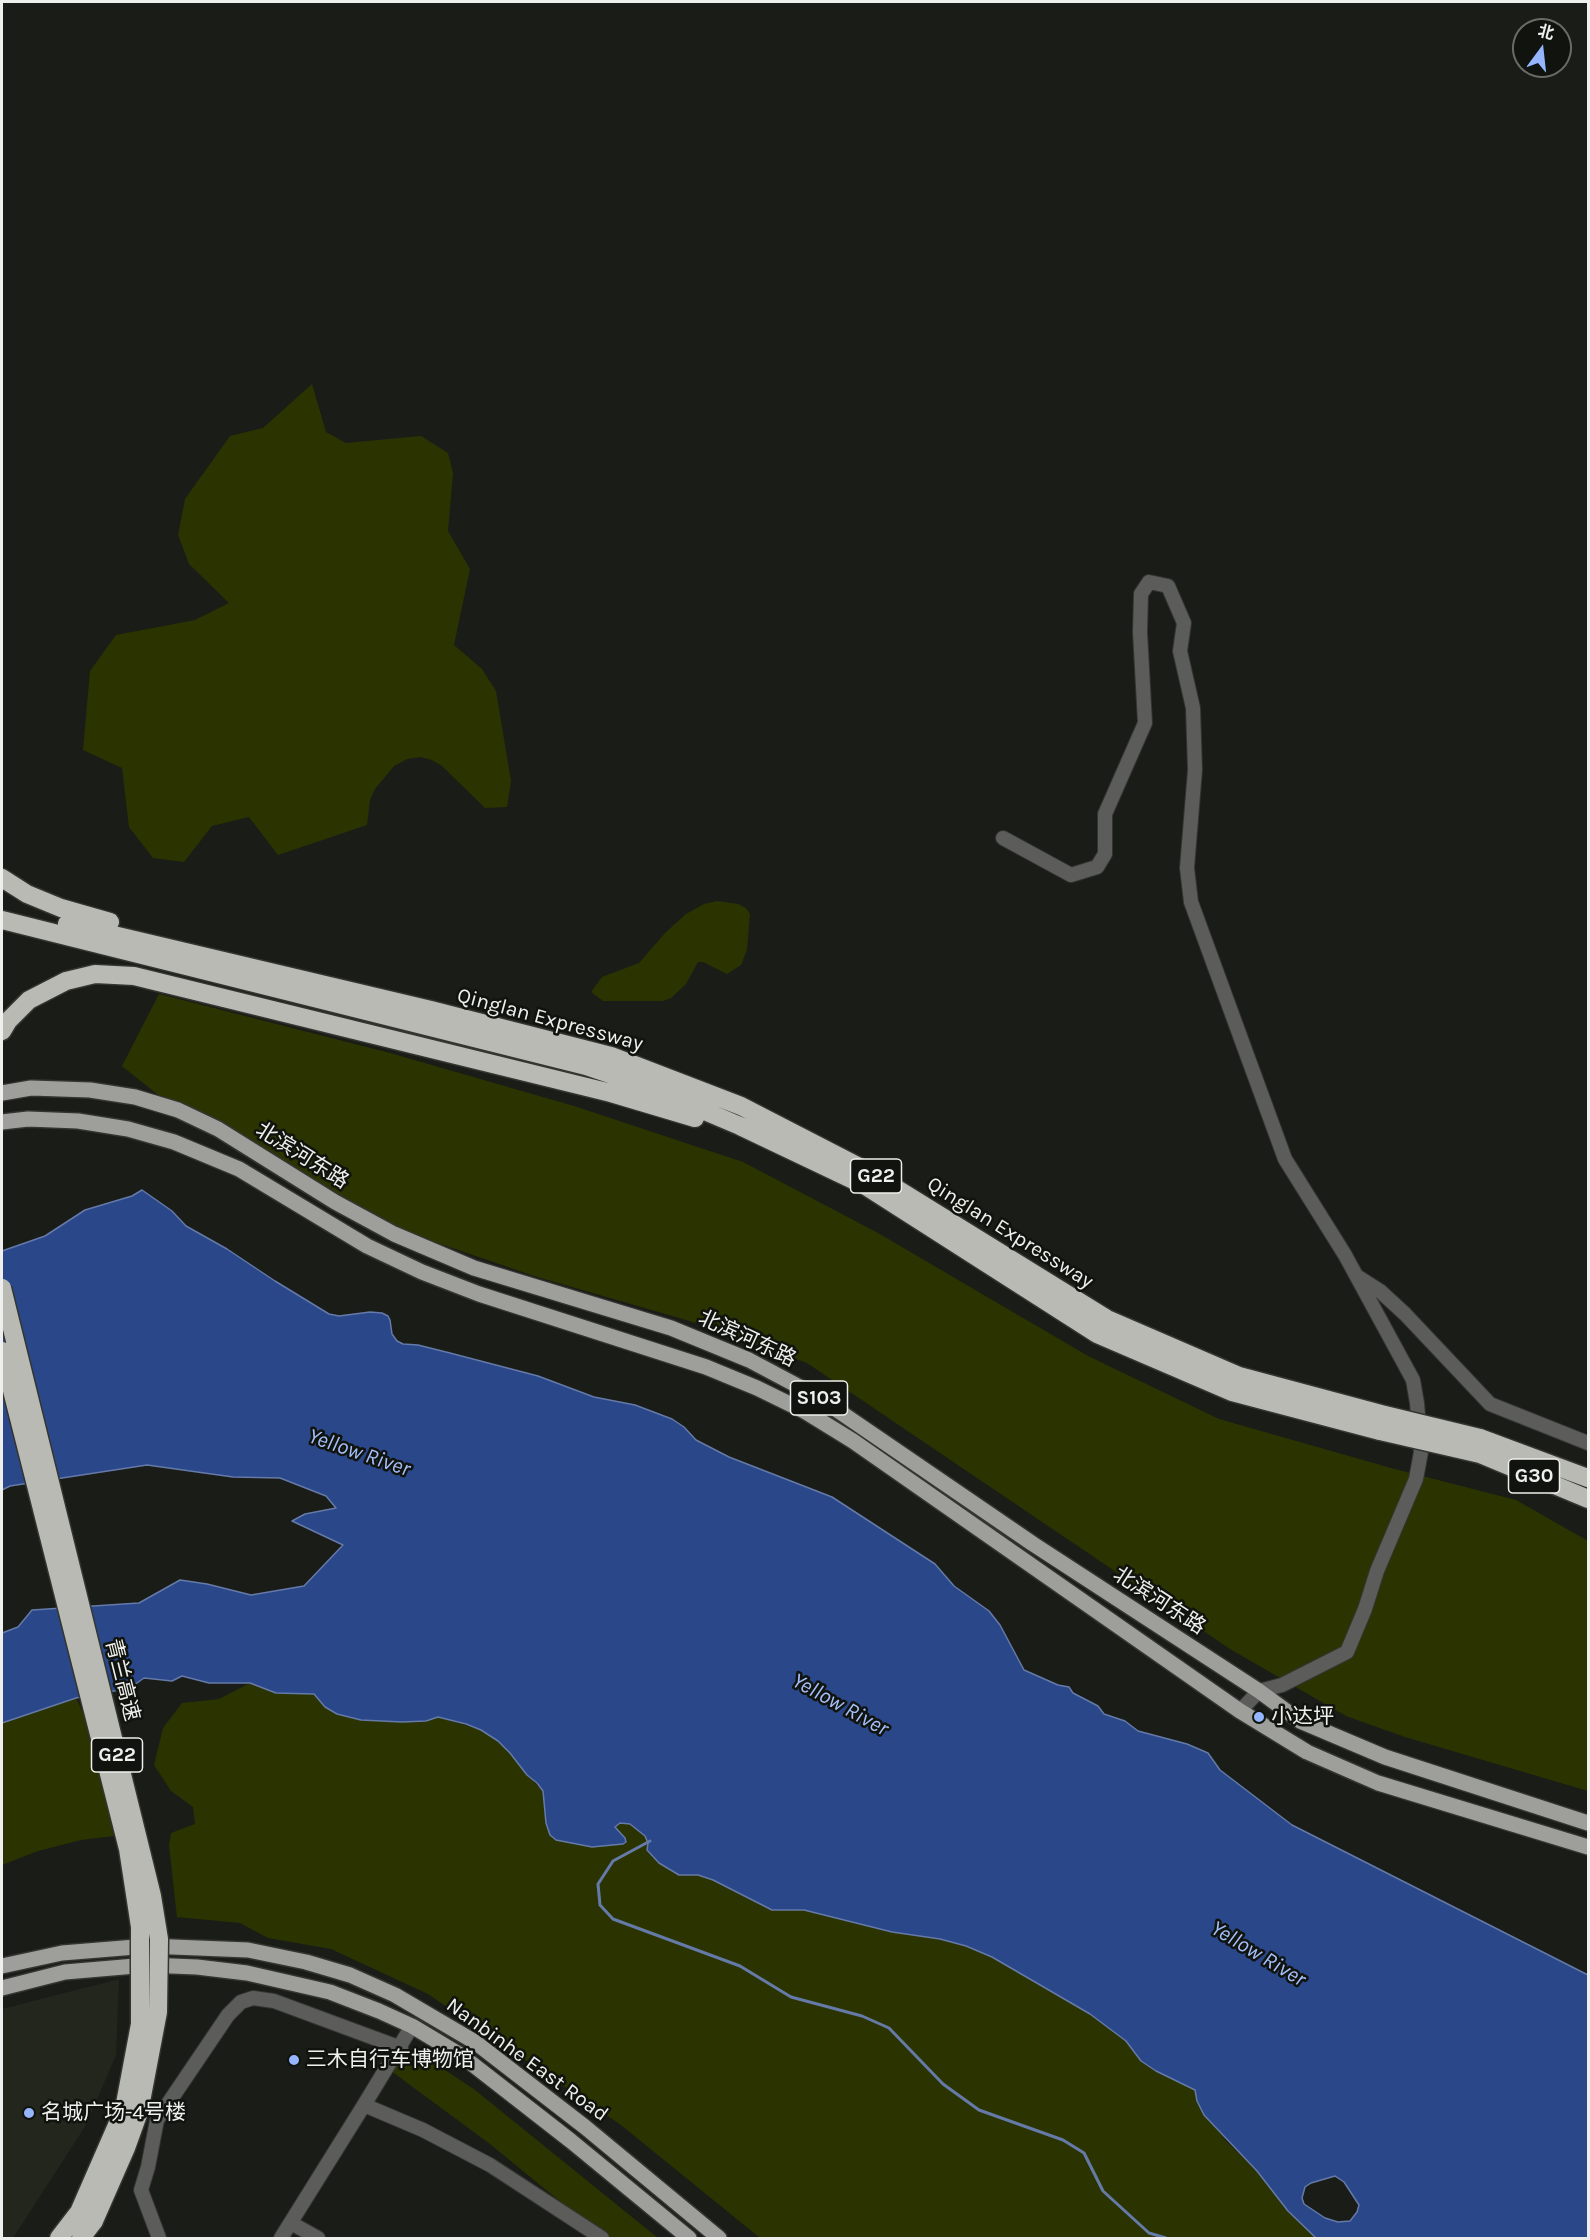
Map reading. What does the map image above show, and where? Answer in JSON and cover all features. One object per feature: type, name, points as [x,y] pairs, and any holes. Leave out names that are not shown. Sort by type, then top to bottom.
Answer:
[{"type":"highway","points":[[2,878],[27,894],[61,908],[348,991]]},
{"type":"highway","points":[[2,907],[348,991]]},
{"type":"highway","points":[[2,920],[586,1066],[648,1087],[774,1143]]},
{"type":"highway","points":[[2,1031],[8,1021],[29,1000],[66,981],[96,974],[134,976],[612,1093],[774,1143]]},
{"type":"highway","name":"Qinglan Expressway","points":[[348,991],[611,1056],[741,1106],[871,1173],[1107,1319],[1239,1376],[1381,1423]]},
{"type":"highway","name":"Qinglan Expressway","points":[[774,1143],[864,1185],[1097,1334],[1232,1392],[1381,1423]]},
{"type":"highway","name":"青兰高速","points":[[2,1288],[149,1884],[159,1939],[158,2012],[139,2112],[126,2148],[86,2216]]},
{"type":"highway","name":"青兰高速","points":[[2,1351],[128,1849],[140,1927],[140,2024],[124,2109],[86,2216]]},
{"type":"highway","name":"G30","points":[[1381,1423],[1480,1446],[1588,1478]]},
{"type":"highway","name":"G30","points":[[1480,1446],[1588,1499]]},
{"type":"highway","points":[[59,2238],[86,2216]]},
{"type":"highway","points":[[81,2238],[86,2216]]},
{"type":"main road","name":"北滨河东路","points":[[2,1093],[31,1088],[90,1090],[135,1097],[178,1110],[218,1129],[335,1203],[394,1234],[474,1268],[671,1328],[749,1360],[811,1393],[1033,1544],[1259,1691],[1300,1721],[1385,1757],[1588,1823]]},
{"type":"main road","name":"北滨河东路","points":[[2,1122],[28,1119],[78,1121],[128,1129],[174,1142],[239,1169],[367,1246],[422,1272],[489,1298],[706,1367],[782,1400],[853,1441],[1240,1711],[1307,1752],[1354,1774],[1402,1791],[1588,1847]]},
{"type":"main road","name":"Nanbinhe East Road","points":[[2,1966],[62,1953],[148,1946],[248,1950],[306,1962],[350,1975],[395,1995],[475,2042],[585,2127],[719,2238]]},
{"type":"main road","name":"Nanbinhe East Road","points":[[2,1988],[65,1972],[147,1965],[196,1967],[274,1978],[330,1992],[412,2026],[462,2056],[571,2141],[689,2238]]},
{"type":"street","points":[[1003,838],[1071,875],[1097,867],[1106,854],[1106,814],[1145,723],[1140,632],[1141,594],[1149,582],[1168,586],[1184,623],[1180,651],[1193,708],[1195,770],[1187,868],[1191,902],[1285,1159],[1356,1276],[1413,1380],[1421,1452],[1416,1479],[1377,1571],[1365,1609],[1347,1652],[1291,1680],[1259,1691],[1240,1711]]},
{"type":"street","points":[[1356,1276],[1380,1291],[1490,1404],[1588,1443]]},
{"type":"street","points":[[159,2238],[141,2190],[157,2120],[228,2015],[241,2002],[253,1998],[274,2001],[401,2048]]},
{"type":"street","points":[[281,2238],[401,2048],[412,2026]]},
{"type":"street","points":[[364,2106],[423,2130],[490,2165],[602,2238]]},
{"type":"street","points":[[291,2223],[318,2238]]},
{"type":"shaded area","points":[[119,1979],[116,2055],[86,2125],[13,2238],[2,2238],[2,2009]]},
{"type":"green space","points":[[312,384],[326,432],[346,443],[421,436],[448,453],[453,473],[448,531],[470,569],[454,645],[482,669],[496,691],[511,781],[507,807],[485,808],[442,766],[420,757],[407,759],[394,766],[375,789],[370,800],[367,825],[278,855],[249,817],[212,826],[184,862],[153,858],[129,827],[122,768],[83,750],[90,671],[116,635],[195,620],[229,603],[189,564],[178,535],[185,499],[230,436],[263,428]]},
{"type":"green space","points":[[717,901],[738,904],[746,908],[750,914],[747,950],[741,965],[727,974],[703,962],[698,962],[686,984],[671,998],[663,1001],[603,1001],[591,992],[602,977],[639,963],[666,932],[686,914],[704,904]]},
{"type":"green space","points":[[159,994],[390,1053],[574,1106],[743,1162],[878,1233],[1088,1356],[1219,1419],[1391,1468],[1516,1500],[1588,1541],[1588,1791],[1405,1737],[1346,1716],[1230,1649],[807,1363],[700,1324],[534,1276],[406,1232],[183,1115],[122,1066]]},
{"type":"green space","points":[[250,1683],[276,1693],[314,1694],[325,1707],[337,1714],[361,1720],[402,1722],[426,1721],[438,1717],[481,1730],[498,1741],[543,1791],[546,1823],[586,1845],[592,1847],[619,1843],[614,1827],[620,1823],[630,1824],[645,1836],[648,1842],[647,1850],[659,1863],[679,1875],[698,1875],[713,1880],[772,1910],[804,1910],[892,1932],[940,1939],[966,1946],[992,1957],[1090,2014],[1126,2041],[1142,2061],[1156,2071],[1195,2090],[1197,2101],[1226,2141],[1257,2171],[1288,2211],[1316,2238],[760,2238],[621,2125],[428,1994],[331,1949],[268,1938],[240,1923],[177,1917],[169,1845],[171,1833],[195,1824],[193,1807],[171,1791],[154,1765],[163,1728],[182,1703],[219,1699]]},
{"type":"green space","points":[[76,1698],[91,1730],[114,1836],[81,1840],[38,1851],[2,1865],[2,1723]]},
{"type":"green space","points":[[412,2048],[475,2090],[658,2238],[608,2238],[584,2221],[490,2144],[391,2071]]},
{"type":"water","name":"Yellow River","points":[[142,1190],[172,1211],[186,1226],[227,1249],[329,1314],[339,1316],[370,1312],[382,1313],[390,1320],[392,1334],[397,1341],[403,1344],[418,1345],[538,1376],[594,1397],[635,1405],[672,1419],[684,1427],[696,1440],[729,1457],[832,1497],[935,1564],[954,1586],[989,1611],[1000,1625],[1024,1670],[1058,1685],[1069,1687],[1073,1693],[1098,1706],[1104,1714],[1125,1721],[1138,1731],[1187,1744],[1208,1753],[1220,1770],[1292,1825],[1588,1975],[1588,2238],[1316,2238],[1288,2211],[1257,2171],[1204,2115],[1197,2101],[1195,2090],[1141,2061],[1126,2041],[1090,2014],[992,1957],[966,1946],[940,1939],[892,1932],[804,1910],[772,1910],[713,1880],[698,1875],[679,1875],[659,1863],[647,1850],[648,1843],[645,1836],[630,1824],[620,1823],[615,1827],[625,1838],[626,1842],[623,1844],[592,1847],[556,1840],[550,1835],[546,1823],[543,1791],[537,1783],[527,1775],[498,1741],[466,1724],[438,1717],[426,1721],[402,1722],[361,1720],[337,1714],[325,1707],[314,1694],[276,1693],[250,1683],[209,1683],[182,1676],[172,1681],[144,1678],[130,1688],[76,1698],[2,1723],[2,1633],[18,1627],[32,1610],[139,1603],[180,1580],[251,1595],[304,1586],[343,1545],[292,1521],[305,1514],[336,1508],[326,1496],[280,1478],[233,1477],[147,1465],[10,1486],[2,1490],[2,1251],[45,1236],[85,1210],[132,1196]],"holes":[[[1335,2176],[1344,2182],[1359,2205],[1350,2221],[1338,2222],[1325,2218],[1304,2204],[1302,2198],[1305,2187],[1311,2183]]]},
{"type":"waterway","points":[[650,1841],[613,1861],[598,1884],[600,1905],[613,1919],[740,1966],[791,1997],[862,2016],[889,2028],[943,2084],[979,2110],[1063,2140],[1084,2153],[1103,2191],[1149,2233],[1166,2238]]},
{"type":"place","name":"小达坪","points":[[1259,1717]]},
{"type":"place","name":"三木自行车博物馆","points":[[294,2060]]},
{"type":"place","name":"名城广场-4号楼","points":[[29,2113]]}]
